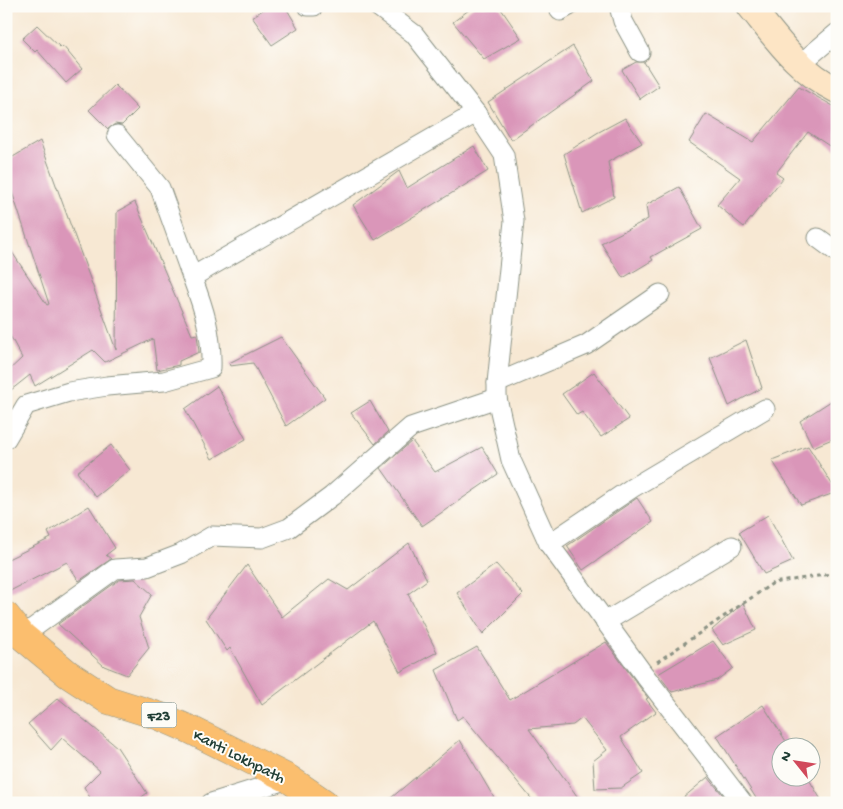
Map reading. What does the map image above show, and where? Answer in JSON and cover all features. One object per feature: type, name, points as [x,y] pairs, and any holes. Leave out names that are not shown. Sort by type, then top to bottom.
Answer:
[{"type":"main road","points":[[750,6],[799,65],[819,81],[837,90]]},
{"type":"main road","name":"Kanti Lokhpath","points":[[14,626],[68,674],[108,700],[160,716],[289,779],[324,803]]},
{"type":"street","points":[[308,6],[314,6]]},
{"type":"street","points":[[377,6],[414,34],[476,113],[504,155],[514,221],[497,390],[511,460],[548,544],[642,672],[743,803]]},
{"type":"street","points":[[618,6],[623,21],[640,52]]},
{"type":"street","points":[[799,65],[837,33]]},
{"type":"street","points":[[192,277],[476,113]]},
{"type":"street","points":[[6,439],[26,405],[69,392],[107,386],[164,381],[211,368],[212,351],[207,316],[160,188],[118,135]]},
{"type":"street","points":[[818,238],[837,252]]},
{"type":"street","points":[[14,626],[115,569],[147,567],[181,554],[212,536],[262,538],[289,528],[332,496],[412,427],[497,390],[586,345],[660,294]]},
{"type":"street","points":[[548,544],[632,488],[765,409]]},
{"type":"street","points":[[605,622],[732,546]]},
{"type":"street","points":[[211,803],[289,779]]},
{"type":"path","points":[[642,672],[773,583],[837,573]]},
{"type":"building","points":[[269,6],[285,6],[298,28],[272,45],[252,17]]},
{"type":"building","points":[[474,6],[499,6],[521,38],[484,59],[453,22]]},
{"type":"building","points":[[37,25],[61,48],[63,46],[82,69],[66,83],[37,50],[35,52],[22,39]]},
{"type":"building","points":[[573,46],[594,81],[511,140],[488,102]]},
{"type":"building","points":[[636,62],[644,62],[659,86],[640,99],[622,70]]},
{"type":"building","points":[[115,85],[138,109],[122,125],[115,124],[108,129],[89,110]]},
{"type":"building","points":[[799,87],[837,108],[837,151],[808,132],[776,173],[783,178],[744,227],[717,205],[740,178],[689,142],[706,114],[753,142]]},
{"type":"building","points":[[625,118],[642,143],[608,162],[614,197],[582,213],[564,154]]},
{"type":"building","points":[[40,141],[116,350],[117,212],[135,202],[192,335],[197,334],[199,352],[179,361],[179,365],[157,370],[153,339],[105,362],[93,350],[35,386],[30,375],[6,394],[6,373],[22,358],[6,328],[6,243],[47,305],[49,304],[6,174],[6,161]]},
{"type":"building","points":[[474,146],[488,171],[375,240],[353,205],[399,171],[407,188]]},
{"type":"building","points":[[679,187],[702,229],[651,257],[653,260],[623,278],[601,243],[648,219],[646,205]]},
{"type":"building","points":[[281,337],[325,398],[286,426],[253,363],[230,366],[229,363]]},
{"type":"building","points":[[746,340],[762,388],[729,406],[710,358]]},
{"type":"building","points":[[594,372],[629,419],[601,437],[582,412],[577,415],[562,394]]},
{"type":"building","points":[[217,386],[246,439],[212,459],[185,409]]},
{"type":"building","points":[[370,401],[388,432],[375,444],[351,413]]},
{"type":"building","points":[[831,401],[837,414],[837,437],[813,447],[800,421]]},
{"type":"building","points":[[412,441],[435,472],[482,447],[498,474],[422,526],[381,468]]},
{"type":"building","points":[[111,445],[130,470],[96,497],[77,472]]},
{"type":"building","points":[[808,446],[837,492],[801,505],[772,460]]},
{"type":"building","points":[[637,498],[653,522],[583,570],[567,546]]},
{"type":"building","points":[[89,506],[115,548],[106,555],[111,559],[79,581],[67,562],[6,593],[6,560],[51,538],[48,532]]},
{"type":"building","points":[[768,515],[793,561],[764,574],[739,532]]},
{"type":"building","points":[[409,543],[427,580],[408,594],[437,652],[400,672],[373,621],[262,705],[230,648],[227,651],[206,619],[247,565],[282,617],[329,579],[348,590]]},
{"type":"building","points":[[496,564],[523,594],[483,634],[457,593]]},
{"type":"building","points":[[135,579],[152,594],[139,617],[149,648],[127,675],[104,666],[58,624],[119,580]]},
{"type":"building","points":[[743,603],[756,630],[723,645],[712,630]]},
{"type":"building","points":[[713,641],[733,668],[717,680],[672,692],[658,674]]},
{"type":"building","points":[[606,642],[648,698],[646,699],[656,712],[621,737],[643,773],[621,788],[595,789],[593,761],[607,750],[582,718],[573,725],[529,729],[582,803],[535,803],[463,716],[457,720],[436,670],[477,647],[510,700]]},
{"type":"building","points":[[58,698],[117,747],[147,793],[134,803],[93,803],[84,787],[100,771],[62,738],[51,750],[28,724]]},
{"type":"building","points":[[763,705],[783,736],[770,736],[770,786],[813,786],[823,803],[759,803],[717,736]]},
{"type":"building","points":[[460,740],[497,803],[385,803]]},
{"type":"building","points":[[708,777],[727,800],[723,803],[677,803]]}]
